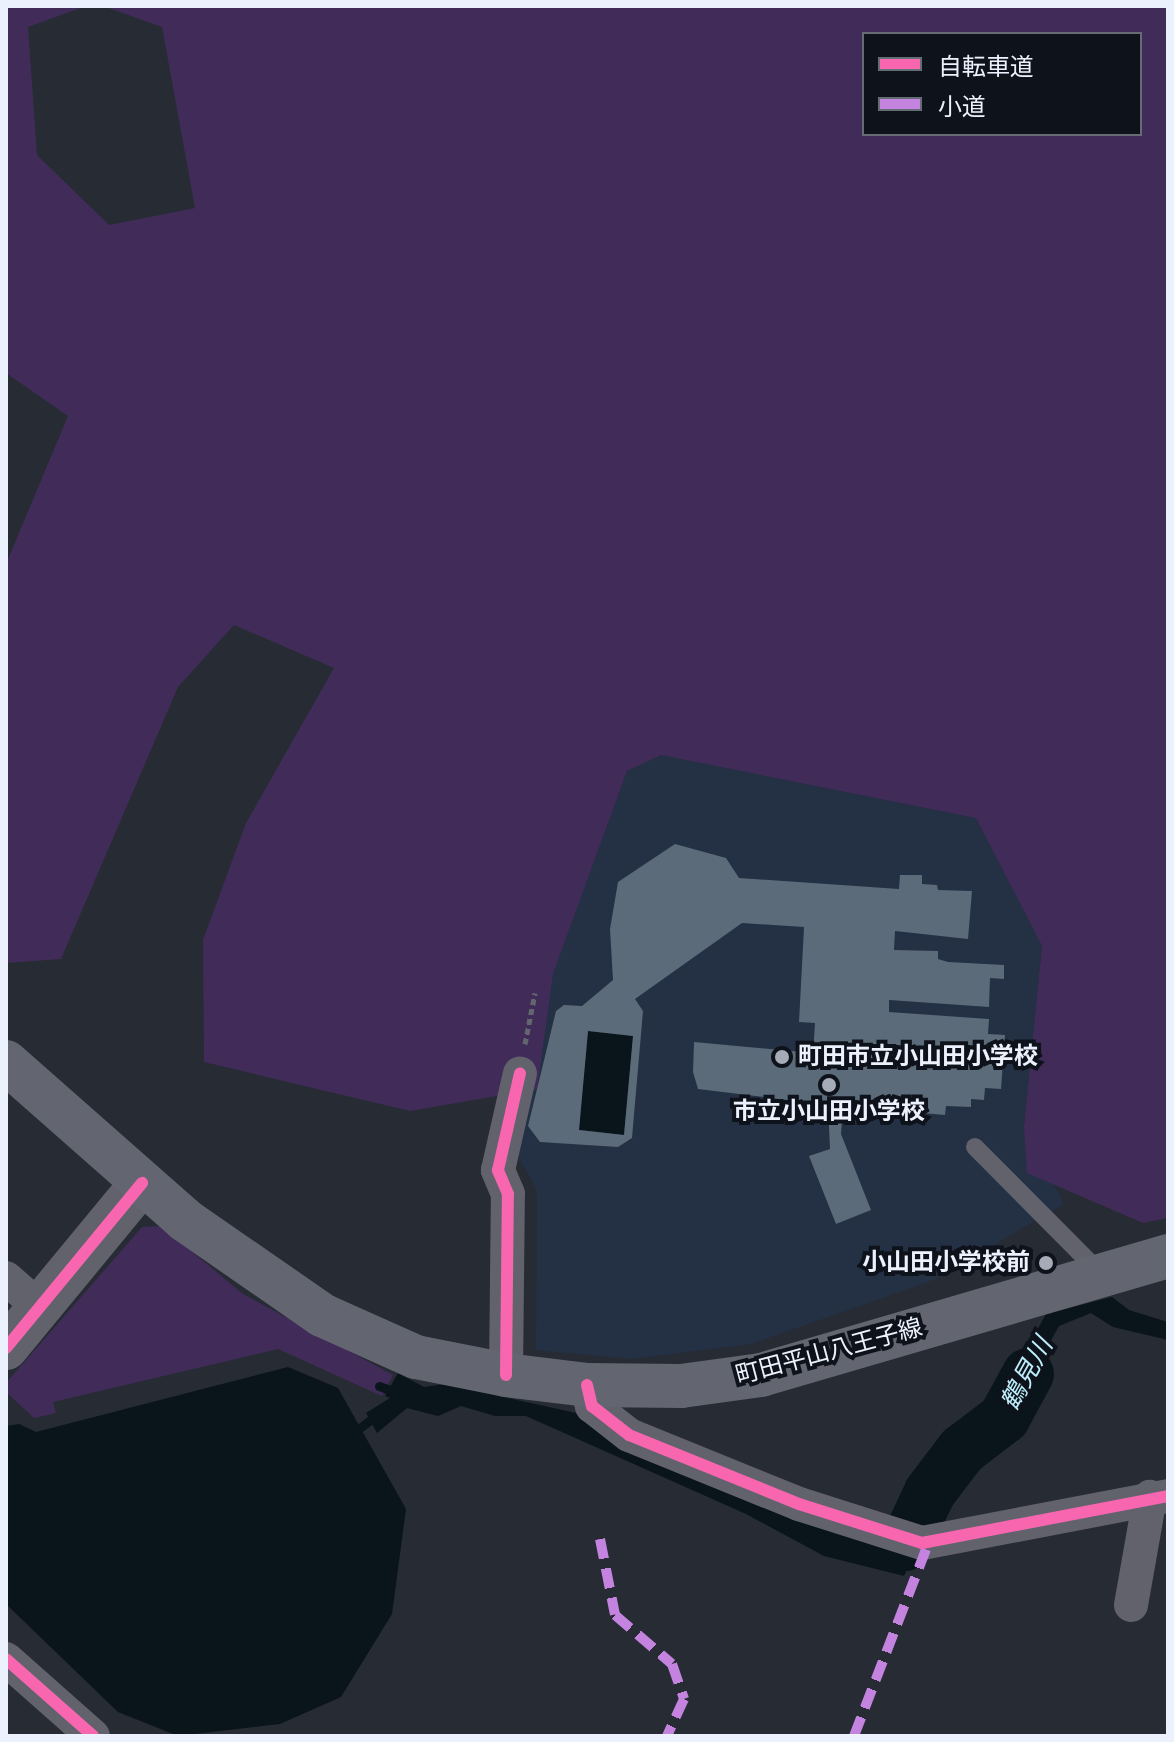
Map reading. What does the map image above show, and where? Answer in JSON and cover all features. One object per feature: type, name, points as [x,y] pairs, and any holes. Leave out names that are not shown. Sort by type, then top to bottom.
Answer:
[{"type":"main road","name":"町田平山八王子線","points":[[6,1062],[142,1183],[232,1256],[322,1315],[416,1357],[506,1375],[587,1385],[681,1386],[761,1375],[1168,1256]]},
{"type":"street","points":[[506,1375],[508,1194],[498,1170],[520,1073]]},
{"type":"street","points":[[6,1348],[142,1183]]},
{"type":"street","points":[[6,1278],[39,1307]]},
{"type":"street","points":[[587,1385],[592,1406],[629,1435],[889,1534],[922,1543],[1159,1496],[1131,1605]]},
{"type":"street","points":[[6,1659],[93,1736]]},
{"type":"lane","points":[[975,1147],[1101,1274]]},
{"type":"path","points":[[520,1073],[535,993]]},
{"type":"shaded area","points":[[6,6],[86,6],[28,27],[37,155],[109,225],[195,208],[162,27],[103,6],[1168,6],[1168,1218],[1143,1223],[1027,1173],[1024,1127],[1042,946],[976,818],[661,755],[627,771],[553,974],[537,1089],[410,1111],[204,1062],[203,940],[246,823],[334,668],[234,625],[178,687],[61,959],[6,963],[6,564],[68,416],[6,373]]},
{"type":"shaded area","name":"町田市立小山田小学校","points":[[661,755],[976,818],[1042,946],[1024,1127],[1064,1204],[931,1281],[751,1344],[631,1359],[536,1350],[537,1191],[514,1148],[548,986],[627,771]]},
{"type":"shaded area","points":[[161,1226],[243,1294],[393,1375],[382,1396],[278,1349],[53,1402],[56,1413],[34,1418],[6,1392],[6,1383],[142,1227]]},
{"type":"water","points":[[588,1031],[633,1036],[624,1135],[579,1130]]},
{"type":"water","points":[[1112,1297],[1129,1310],[1168,1322],[1168,1340],[1113,1327],[1091,1313],[1059,1326],[1007,1419],[978,1436],[946,1467],[933,1491],[925,1529],[904,1576],[824,1556],[746,1514],[526,1416],[495,1416],[461,1406],[438,1416],[407,1408],[377,1433],[366,1413],[390,1398],[385,1396],[398,1373],[424,1387],[445,1384],[576,1413],[633,1452],[910,1525],[921,1483],[942,1454],[990,1416],[1046,1314]]},
{"type":"water","points":[[288,1367],[338,1388],[406,1509],[392,1614],[341,1697],[280,1724],[178,1736],[118,1712],[6,1604],[6,1426],[19,1424],[36,1432]]},
{"type":"building","points":[[675,844],[726,858],[739,878],[899,889],[900,875],[922,875],[922,884],[937,885],[938,890],[972,891],[968,939],[895,931],[894,950],[938,951],[938,959],[948,962],[1004,965],[1004,979],[990,978],[989,1007],[889,1000],[889,1012],[989,1019],[988,1034],[1005,1035],[1001,1089],[985,1088],[984,1100],[971,1099],[971,1107],[946,1106],[945,1115],[843,1106],[841,1134],[871,1210],[836,1224],[809,1156],[830,1149],[828,1105],[698,1089],[693,1072],[694,1042],[813,1053],[815,1023],[799,1022],[804,927],[742,923],[635,999],[643,1011],[632,1138],[618,1147],[540,1142],[528,1126],[556,1011],[564,1005],[582,1006],[613,980],[610,929],[618,882]],"holes":[[[588,1031],[633,1036],[624,1135],[579,1130]]]},
{"type":"waterway","name":"鶴見川","points":[[905,1545],[930,1492],[962,1450],[1004,1418],[1028,1374]]},
{"type":"waterway","points":[[379,1386],[398,1393]]},
{"type":"waterway","points":[[361,1427],[377,1415]]},
{"type":"marked path","points":[[600,1539],[615,1615],[672,1664],[684,1699],[667,1736]]},
{"type":"marked path","points":[[854,1736],[928,1544]]},
{"type":"cycle path","points":[[506,1375],[508,1194],[498,1170],[520,1073]]},
{"type":"cycle path","points":[[6,1348],[142,1183]]},
{"type":"cycle path","points":[[587,1385],[592,1406],[629,1435],[799,1504],[922,1543],[1168,1496]]},
{"type":"cycle path","points":[[6,1659],[93,1736]]},
{"type":"place","name":"町田市立小山田小学校","points":[[782,1057]]},
{"type":"place","name":"市立小山田小学校","points":[[829,1085]]},
{"type":"place","name":"小山田小学校前","points":[[1046,1263]]}]
